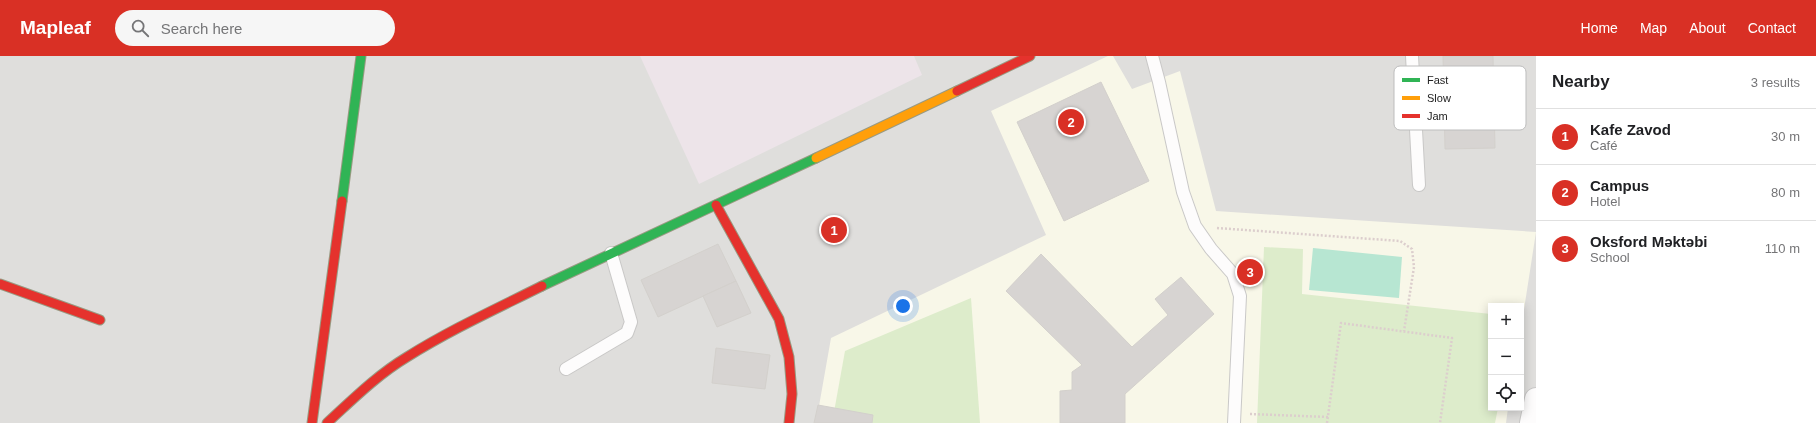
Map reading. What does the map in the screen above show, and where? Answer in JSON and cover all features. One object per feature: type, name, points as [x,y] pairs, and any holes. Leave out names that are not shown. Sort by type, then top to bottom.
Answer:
[{"type":"street","points":[[312,423],[362,56]]},
{"type":"street","points":[[328,423],[375,380],[406,358],[479,317],[611,253],[716,205],[1030,56]]},
{"type":"street","points":[[716,205],[779,319],[789,357],[792,394],[789,423]]},
{"type":"street","points":[[0,284],[100,320]]},
{"type":"street","points":[[1531,423],[1536,399]]},
{"type":"lane","points":[[1152,56],[1183,192],[1195,226],[1211,249],[1233,274],[1240,296],[1234,418]]},
{"type":"lane","points":[[1412,56],[1413,66]]},
{"type":"lane","points":[[1417,130],[1420,185]]},
{"type":"lane","points":[[566,369],[616,341],[627,333],[631,322],[611,253]]},
{"type":"path","points":[[1195,226],[1400,241],[1412,249],[1414,266],[1404,331]]},
{"type":"path","points":[[1327,423],[1341,323],[1452,338],[1440,423]]},
{"type":"path","points":[[1234,418],[1328,417]]},
{"type":"shaded area","points":[[0,56],[1536,56],[1536,423],[0,423]]},
{"type":"shaded area","points":[[640,56],[914,56],[922,75],[699,184]]},
{"type":"shaded area","points":[[1108,56],[1113,56],[1132,89],[1180,71],[1216,211],[1536,232],[1524,310],[1524,303],[1488,303],[1488,411],[1508,411],[1506,423],[816,423],[831,338],[1046,235],[991,111]]},
{"type":"green space","points":[[1264,247],[1303,249],[1302,294],[1488,314],[1488,411],[1497,411],[1495,423],[1257,423]]},
{"type":"green space","points":[[1313,248],[1402,257],[1399,298],[1309,290]]},
{"type":"green space","points":[[971,298],[980,423],[832,423],[845,351]]},
{"type":"building","points":[[1443,56],[1493,56],[1493,66],[1443,66]]},
{"type":"building","points":[[1101,82],[1149,181],[1064,221],[1017,122]]},
{"type":"building","points":[[1445,130],[1495,130],[1495,148],[1445,149]]},
{"type":"building","points":[[718,244],[736,281],[658,317],[641,280]]},
{"type":"building","points":[[1041,254],[1132,347],[1168,315],[1155,299],[1181,277],[1214,314],[1125,394],[1125,423],[1060,423],[1060,391],[1072,390],[1072,372],[1082,365],[1006,291]]},
{"type":"building","points":[[736,281],[751,313],[717,327],[703,296]]},
{"type":"building","points":[[716,348],[770,355],[765,389],[712,383]]},
{"type":"building","points":[[818,405],[873,415],[872,423],[814,423]]},
{"type":"traffic: fast","points":[[342,201],[361,56]]},
{"type":"traffic: fast","points":[[542,286],[816,158]]},
{"type":"traffic: slow","points":[[816,158],[957,91]]},
{"type":"traffic: jam","points":[[957,91],[1030,56]]},
{"type":"traffic: jam","points":[[312,423],[342,201]]},
{"type":"traffic: jam","points":[[716,205],[779,319],[789,357],[792,394],[789,423]]},
{"type":"traffic: jam","points":[[0,284],[100,320]]},
{"type":"traffic: jam","points":[[327,423],[355,397],[396,364],[456,329],[542,286]]},
{"type":"place","name":"Campus","points":[[1071,122]]},
{"type":"place","name":"Kafe Zavod","points":[[834,230]]},
{"type":"place","name":"Oksford Məktəbi","points":[[1250,272]]}]
